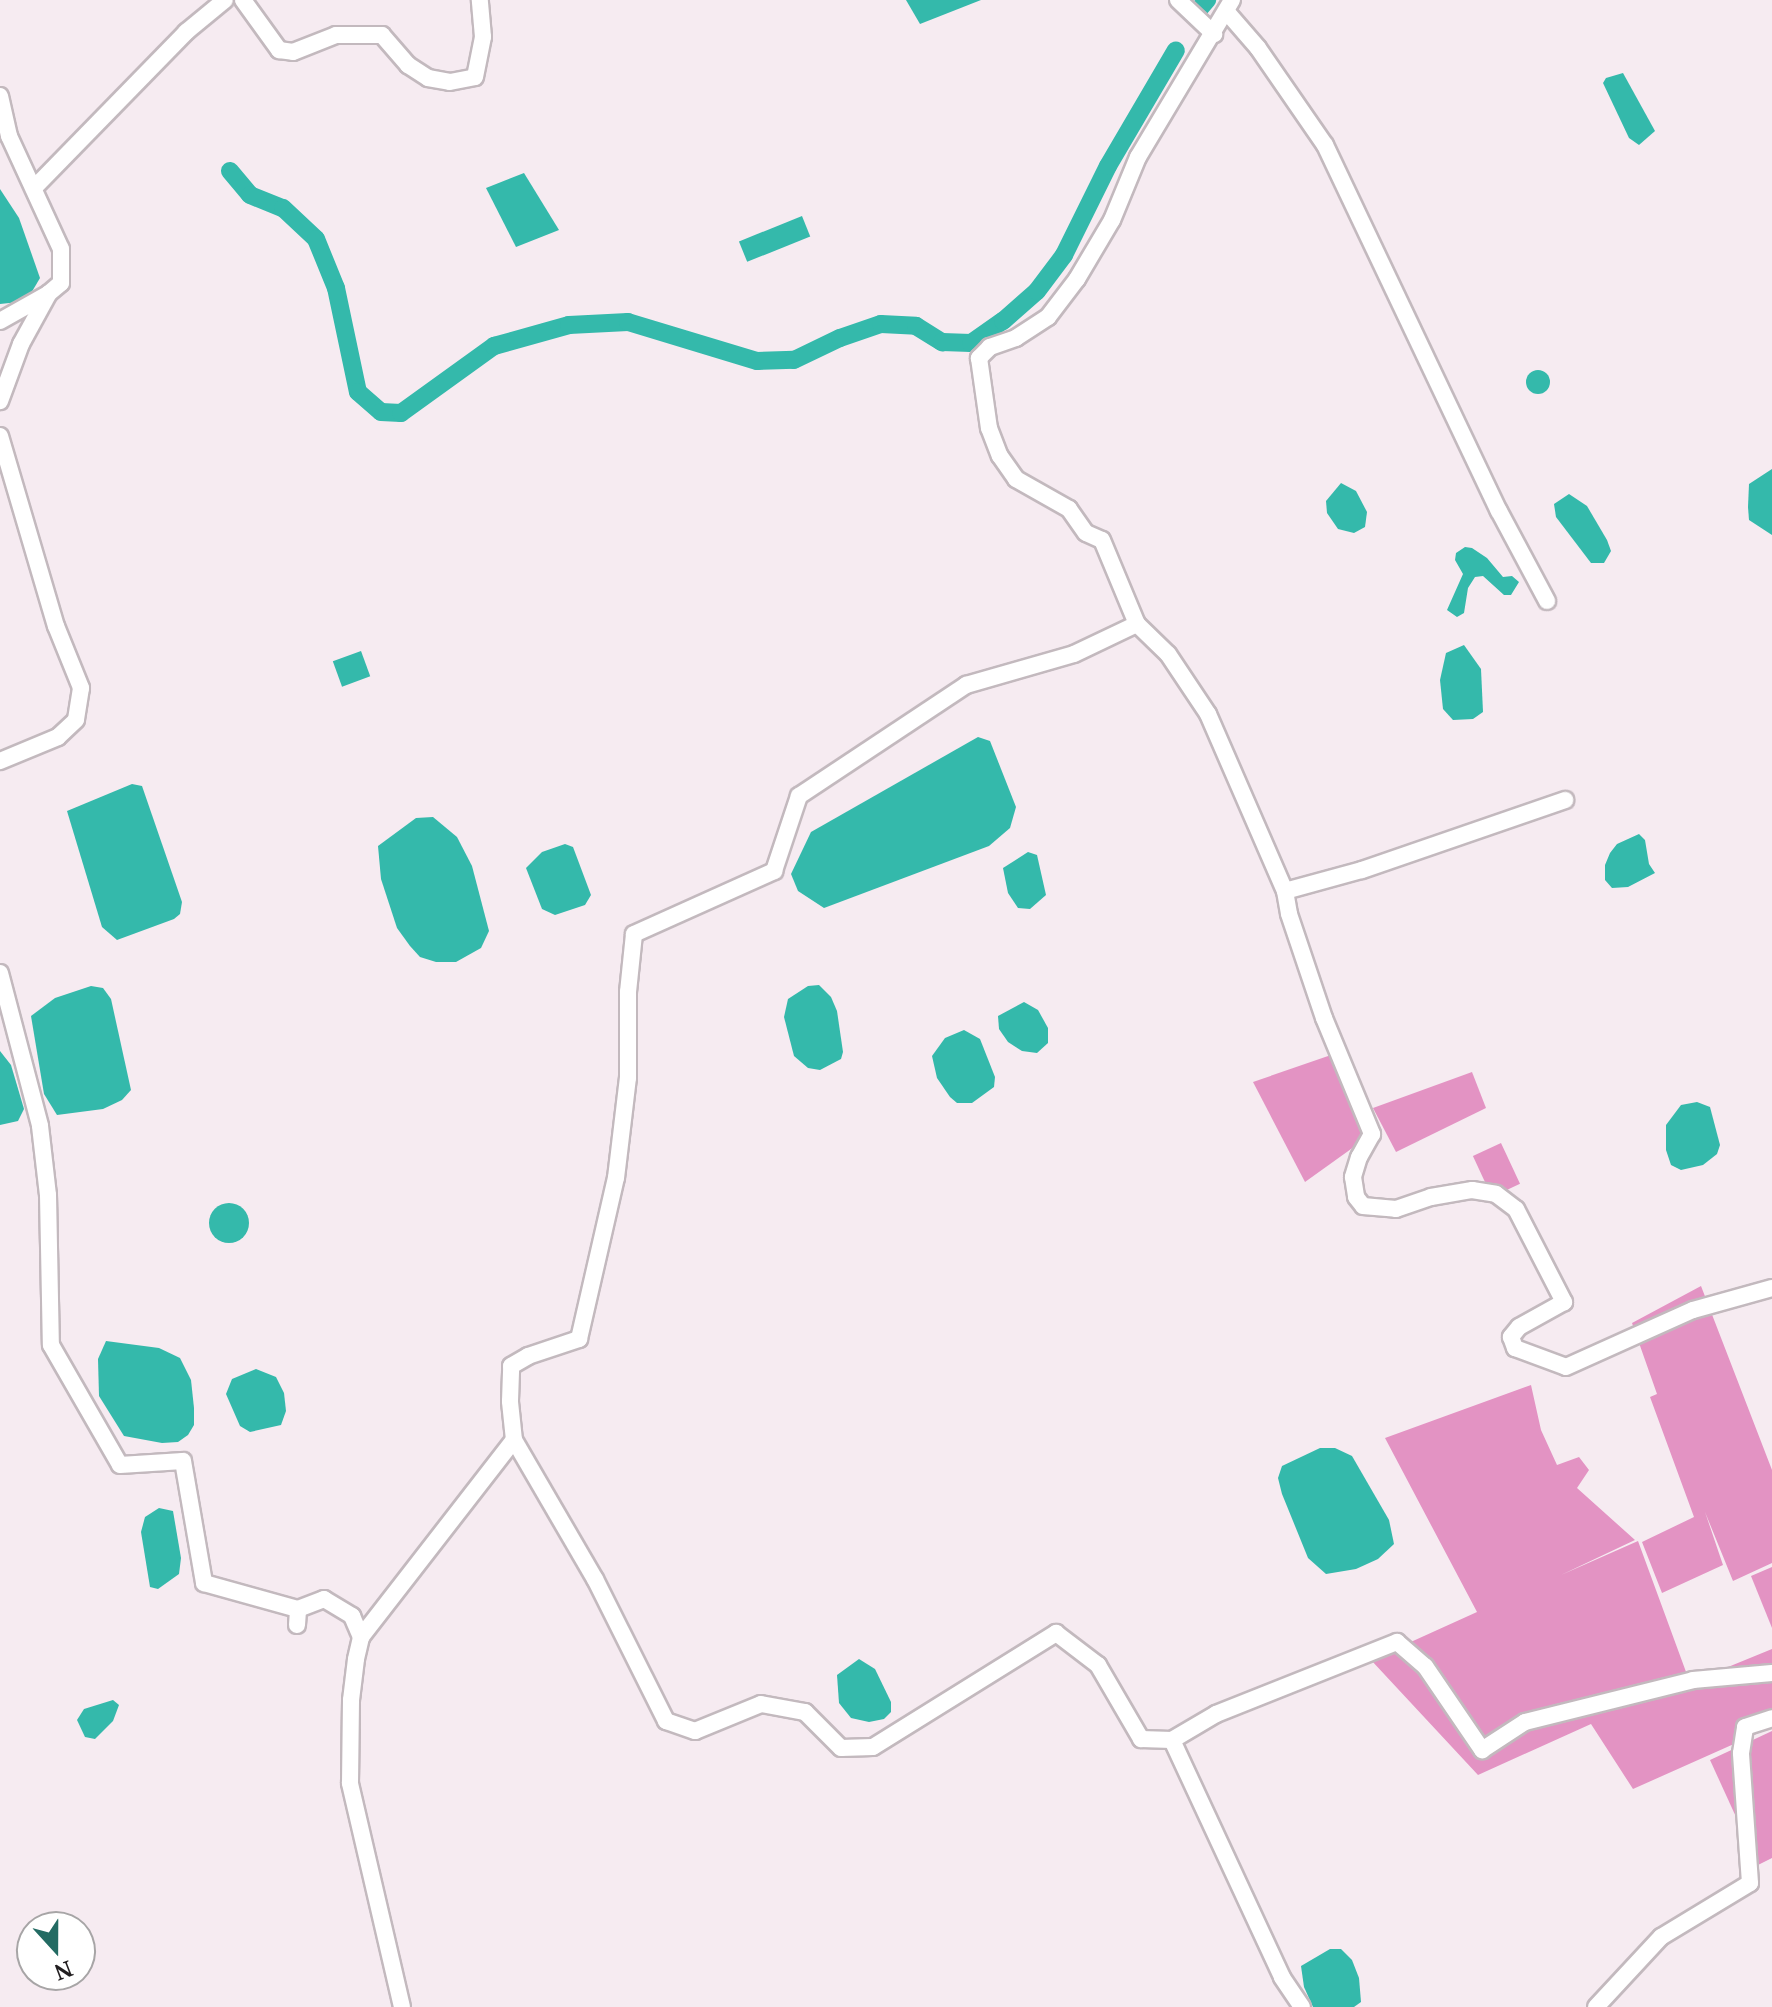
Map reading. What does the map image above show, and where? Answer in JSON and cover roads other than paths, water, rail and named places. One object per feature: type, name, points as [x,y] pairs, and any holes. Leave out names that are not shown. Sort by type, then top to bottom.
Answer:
[{"type":"street","points":[[34,188],[186,32],[225,0]]},
{"type":"street","points":[[243,0],[279,50],[293,52],[336,35],[382,35],[408,65],[428,78],[450,82],[475,77],[483,37],[480,0]]},
{"type":"street","points":[[1178,0],[1214,34]]},
{"type":"street","points":[[1547,601],[1499,511],[1325,145],[1229,6],[1138,157],[1112,220],[1077,279],[1048,317],[1016,338],[990,347],[979,358],[989,428],[1000,456],[1016,479],[1069,509],[1086,533],[1102,540],[1137,624],[1168,654],[1208,714],[1285,891],[1289,914],[1324,1018],[1372,1134],[1359,1157],[1353,1177],[1356,1197],[1363,1206],[1396,1209],[1431,1197],[1472,1190],[1496,1194],[1516,1209],[1564,1302],[1519,1327],[1511,1337],[1515,1348],[1566,1367],[1693,1310],[1772,1288]]},
{"type":"street","points":[[0,96],[9,136],[61,249],[61,283],[0,321]]},
{"type":"street","points":[[0,401],[21,344],[49,293]]},
{"type":"street","points":[[0,436],[56,626],[81,688],[76,720],[58,737],[0,761]]},
{"type":"street","points":[[1137,624],[1074,654],[966,685],[799,796],[774,871],[634,934],[628,992],[628,1078],[616,1178],[579,1339],[528,1356],[511,1366],[514,1440],[595,1579],[666,1721],[695,1731],[761,1704],[805,1712],[841,1748],[873,1747],[1056,1633],[1098,1665],[1141,1739],[1172,1740],[1216,1714],[1397,1642],[1425,1666],[1482,1750],[1525,1722],[1693,1680],[1772,1673]]},
{"type":"street","points":[[1285,891],[1362,870],[1565,800]]},
{"type":"street","points":[[0,973],[40,1126],[48,1195],[51,1345],[120,1465],[183,1461],[204,1583],[297,1617],[324,1599],[352,1616],[361,1637]]},
{"type":"street","points":[[402,2007],[350,1783],[351,1700],[361,1637],[514,1440]]},
{"type":"street","points":[[1596,2007],[1661,1937],[1750,1883],[1741,1753],[1745,1727],[1772,1718]]},
{"type":"street","points":[[1172,1740],[1282,1977],[1302,2007]]},
{"type":"waterway","points":[[1200,8],[1207,0]]},
{"type":"waterway","points":[[230,171],[250,195],[283,208],[316,239],[336,288],[358,392],[381,412],[401,413],[494,346],[569,325],[628,322],[757,361],[794,360],[840,338],[881,324],[916,326],[942,342],[971,343],[1003,321],[1037,291],[1064,255],[1108,166],[1176,50]]}]
